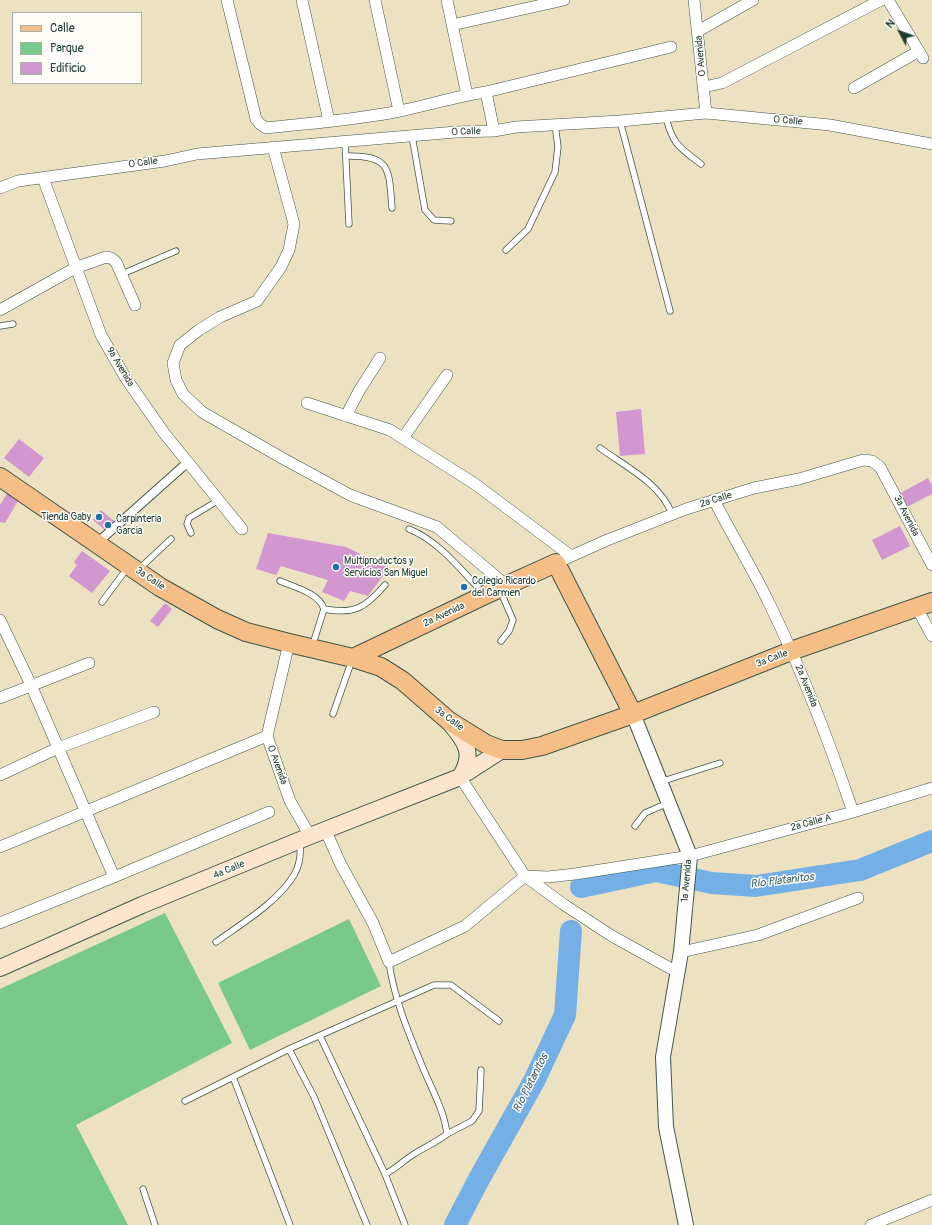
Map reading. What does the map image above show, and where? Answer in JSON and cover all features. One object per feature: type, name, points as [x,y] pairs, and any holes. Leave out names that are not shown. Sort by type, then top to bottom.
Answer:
[{"type":"main road","name":"3a Calle","points":[[0,477],[160,587],[217,619],[246,632],[289,644],[368,662],[392,673],[413,689],[449,721],[486,744],[502,750],[522,750],[542,746],[633,714],[791,651],[924,605]]},
{"type":"main road","name":"2a Avenida","points":[[353,658],[497,589],[564,559]]},
{"type":"main road","name":"1a Avenida","points":[[564,559],[633,714]]},
{"type":"main road","points":[[449,721],[466,744],[468,755],[466,767],[460,777]]},
{"type":"main road","name":"4a Calle","points":[[0,968],[325,829],[460,777],[502,750]]},
{"type":"street","points":[[227,0],[256,119],[266,128],[399,111],[486,92],[671,47]]},
{"type":"street","points":[[302,0],[329,121]]},
{"type":"street","points":[[375,0],[399,111]]},
{"type":"street","points":[[447,0],[467,95]]},
{"type":"street","points":[[452,25],[564,0]]},
{"type":"street","name":"0 Avenida","points":[[694,0],[706,113]]},
{"type":"street","points":[[698,31],[753,0]]},
{"type":"street","points":[[704,87],[722,83],[881,0]]},
{"type":"street","points":[[854,88],[921,55],[888,0]]},
{"type":"street","points":[[486,92],[494,130]]},
{"type":"street","name":"0 Calle","points":[[0,188],[18,181],[197,154],[706,113],[830,124],[932,144]]},
{"type":"street","points":[[273,147],[294,224],[290,250],[281,267],[257,301],[220,317],[180,344],[173,363],[176,380],[183,394],[202,412],[350,495],[437,527],[497,589]]},
{"type":"street","name":"9a Avenida","points":[[43,178],[101,335],[125,378],[164,433],[242,529]]},
{"type":"street","points":[[0,310],[75,268],[106,257],[111,258],[116,262],[135,304]]},
{"type":"street","points":[[346,416],[359,391],[380,358]]},
{"type":"street","points":[[403,438],[447,375]]},
{"type":"street","points":[[307,403],[390,430],[474,484],[564,559]]},
{"type":"street","name":"2a Calle","points":[[564,559],[672,514],[754,488],[799,479],[863,460],[872,461],[880,467]]},
{"type":"street","points":[[97,543],[188,462]]},
{"type":"street","name":"3a Avenida","points":[[880,467],[932,565]]},
{"type":"street","name":"2a Avenida","points":[[714,500],[768,602],[791,651],[838,768],[853,812]]},
{"type":"street","points":[[924,605],[932,636]]},
{"type":"street","points":[[0,621],[31,685],[114,877]]},
{"type":"street","name":"0 Avenida","points":[[289,644],[267,736],[305,838]]},
{"type":"street","points":[[0,698],[89,663]]},
{"type":"street","points":[[0,775],[58,748],[154,712]]},
{"type":"street","name":"1a Avenida","points":[[633,714],[690,858],[681,952],[663,1057],[665,1119],[686,1225]]},
{"type":"street","points":[[0,847],[267,736]]},
{"type":"street","points":[[460,777],[525,876],[563,904],[612,936],[677,972]]},
{"type":"street","name":"2a Calle A","points":[[525,876],[548,877],[690,858],[932,788]]},
{"type":"street","points":[[0,923],[268,812]]},
{"type":"street","points":[[325,829],[340,863],[373,923],[389,962],[465,926],[525,876]]},
{"type":"street","points":[[681,952],[758,935],[858,898]]},
{"type":"street","points":[[871,1225],[932,1200]]},
{"type":"lane","points":[[666,117],[669,131],[677,146],[701,164]]},
{"type":"lane","points":[[620,121],[670,311]]},
{"type":"lane","points":[[506,250],[528,229],[555,172],[558,147],[555,124]]},
{"type":"lane","points":[[412,136],[425,210],[434,220],[451,221]]},
{"type":"lane","points":[[345,141],[349,224]]},
{"type":"lane","points":[[346,156],[361,156],[381,162],[389,174],[392,208]]},
{"type":"lane","points":[[122,274],[176,252]]},
{"type":"lane","points":[[0,326],[13,324]]},
{"type":"lane","points":[[600,448],[650,484],[669,506],[672,514]]},
{"type":"lane","points":[[191,533],[187,524],[189,518],[218,500]]},
{"type":"lane","points":[[409,529],[421,534],[455,563],[497,589],[513,620],[509,631],[501,641]]},
{"type":"lane","points":[[102,602],[133,568],[171,539]]},
{"type":"lane","points":[[280,581],[306,592],[319,600],[324,609],[315,634],[312,649]]},
{"type":"lane","points":[[324,609],[343,612],[355,610],[369,603],[385,585]]},
{"type":"lane","points":[[333,714],[353,658]]},
{"type":"lane","points":[[660,782],[720,763]]},
{"type":"lane","points":[[635,826],[645,813],[669,803]]},
{"type":"lane","points":[[216,942],[274,899],[294,875],[305,838]]},
{"type":"lane","points":[[389,962],[397,1000],[423,1068],[439,1102],[447,1134]]},
{"type":"lane","points":[[185,1101],[289,1049],[397,1000],[434,985],[450,984],[499,1021]]},
{"type":"lane","points":[[320,1036],[385,1174],[405,1225]]},
{"type":"lane","points":[[289,1049],[314,1097],[366,1225]]},
{"type":"lane","points":[[385,1174],[416,1152],[472,1121],[479,1111],[481,1070]]},
{"type":"lane","points":[[233,1077],[290,1225]]},
{"type":"lane","points":[[143,1189],[155,1225]]},
{"type":"green space","points":[[165,913],[232,1043],[76,1125],[128,1225],[0,1225],[0,989]]},
{"type":"green space","points":[[349,919],[381,986],[250,1050],[218,983]]},
{"type":"building","points":[[641,409],[645,454],[620,456],[616,412]]},
{"type":"building","points":[[19,439],[44,458],[29,477],[4,458]]},
{"type":"building","points":[[928,478],[932,486],[932,494],[905,508],[897,495]]},
{"type":"building","points":[[8,492],[19,499],[5,523],[0,522],[0,505]]},
{"type":"building","points":[[101,510],[115,522],[106,531],[93,520]]},
{"type":"building","points":[[900,526],[910,546],[882,560],[872,540]]},
{"type":"building","name":"Multiproductos y Servicios San Miguel","points":[[268,533],[346,547],[389,568],[368,596],[350,591],[344,601],[322,592],[328,580],[281,566],[276,575],[256,569]]},
{"type":"building","points":[[82,551],[110,571],[92,593],[69,576],[77,565],[74,562]]},
{"type":"building","points":[[165,603],[172,609],[158,627],[150,621]]},
{"type":"waterway","name":"Río Platanitos","points":[[581,887],[656,871],[712,883],[756,886],[860,870],[932,841]]},
{"type":"waterway","name":"Río Platanitos","points":[[455,1225],[534,1081],[565,1015],[571,931]]},
{"type":"place","name":"Tienda Gaby","points":[[99,517]]},
{"type":"place","name":"Carpinteria Garcia","points":[[108,525]]},
{"type":"place","name":"Multiproductos y Servicios San Miguel","points":[[336,567]]},
{"type":"place","name":"Colegio Ricardo del Carmen","points":[[464,587]]}]
